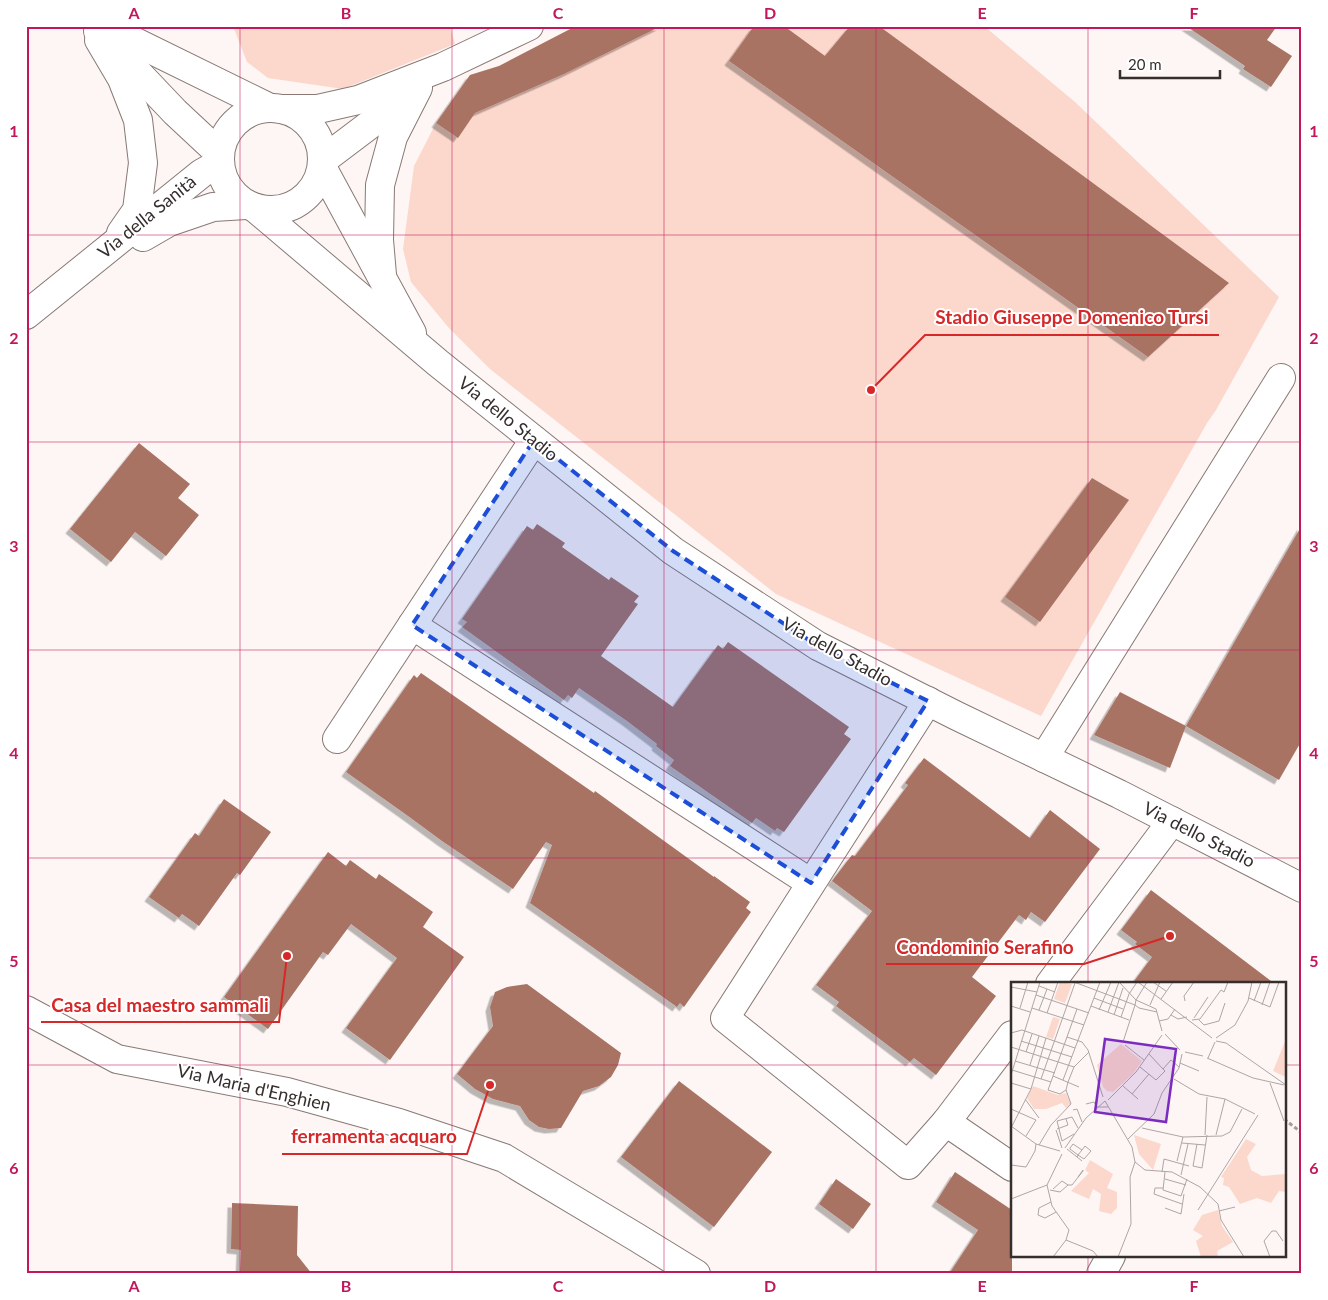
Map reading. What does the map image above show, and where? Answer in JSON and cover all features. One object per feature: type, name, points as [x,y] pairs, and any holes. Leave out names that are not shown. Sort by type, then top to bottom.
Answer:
[{"type":"street","points":[[92,26],[220,158]]},
{"type":"street","points":[[92,26],[122,79],[138,120],[143,163],[137,210],[112,246]]},
{"type":"street","points":[[103,26],[275,108],[296,113],[308,123],[317,135],[322,149],[323,164],[319,180],[300,203],[286,209],[270,211],[251,207],[233,194],[224,180],[220,158],[225,136],[236,122],[251,112],[275,108],[318,109],[358,100],[444,68],[529,26]]},
{"type":"street","points":[[323,164],[444,68]]},
{"type":"street","name":"Via dello Stadio","points":[[382,275],[379,240],[380,185],[393,137],[418,88]]},
{"type":"street","name":"Via della Sanità","points":[[26,314],[220,158]]},
{"type":"street","name":"Via dello Stadio","points":[[323,164],[418,346]]},
{"type":"street","name":"Via della Sanità","points":[[76,274],[169,222],[212,207],[251,207]]},
{"type":"street","name":"Via dello Stadio","points":[[251,207],[438,363],[672,551],[818,646],[1172,821],[1302,888]]},
{"type":"street","points":[[1044,758],[1281,378]]},
{"type":"street","points":[[337,739],[534,440]]},
{"type":"street","points":[[412,625],[811,883]]},
{"type":"street","points":[[928,701],[725,1018],[908,1165],[946,1122],[1011,1036]]},
{"type":"street","points":[[1051,982],[1172,821]]},
{"type":"street","name":"Via Maria d'Enghien","points":[[26,1010],[117,1059],[287,1092],[399,1123],[504,1158],[696,1274]]},
{"type":"street","points":[[946,1122],[1011,1166]]},
{"type":"street","points":[[1101,1274],[1110,1258]]},
{"type":"path","points":[[1286,1121],[1302,1133]]},
{"type":"highlighted area","points":[[534,440],[673,551],[818,646],[928,701],[811,883],[412,625]]},
{"type":"shaded area","points":[[233,26],[450,26],[455,44],[343,89],[268,78],[247,62]]},
{"type":"shaded area","points":[[576,26],[984,26],[1075,102],[1279,297],[1041,716],[776,594],[490,369],[448,327],[411,282],[403,249],[414,166],[436,123],[470,75],[499,66]]},
{"type":"building","points":[[576,26],[661,26],[564,74],[475,113],[458,138],[436,123],[470,75],[499,66]]},
{"type":"building","points":[[754,26],[784,26],[825,56],[850,26],[879,26],[1229,283],[1148,357],[729,61]]},
{"type":"building","points":[[1186,26],[1277,26],[1267,40],[1292,56],[1271,87],[1243,69],[1245,66]]},
{"type":"building","points":[[139,443],[190,484],[178,498],[199,515],[166,556],[135,532],[111,562],[70,529]]},
{"type":"building","points":[[1092,478],[1129,500],[1040,622],[1005,597]]},
{"type":"building","points":[[537,524],[565,543],[562,547],[609,580],[611,577],[639,596],[634,602],[638,604],[601,656],[673,707],[718,645],[723,649],[728,642],[849,727],[844,734],[851,739],[784,832],[777,828],[775,831],[756,818],[752,823],[670,766],[674,760],[656,746],[657,744],[579,688],[572,698],[568,695],[564,700],[462,627],[467,622],[462,619],[527,526],[533,530]]},
{"type":"building","points":[[1302,525],[1302,740],[1279,780],[1186,726]]},
{"type":"building","points":[[421,673],[594,793],[595,791],[750,902],[746,908],[751,912],[684,1007],[680,1003],[677,1007],[530,903],[552,845],[546,842],[513,889],[346,772],[414,675],[417,678]]},
{"type":"building","points":[[1120,692],[1186,726],[1170,768],[1094,735]]},
{"type":"building","points":[[924,758],[1030,838],[1050,810],[1100,849],[1045,922],[1031,912],[1026,920],[1019,915],[972,977],[996,996],[936,1075],[914,1058],[910,1062],[836,1006],[839,1002],[816,985],[872,911],[832,881],[852,855],[855,856],[888,812],[908,785],[905,783]]},
{"type":"building","points":[[224,799],[271,832],[240,875],[237,873],[199,926],[182,914],[179,918],[149,897],[195,833],[199,836]]},
{"type":"building","points":[[328,852],[346,866],[350,860],[376,879],[379,874],[433,912],[423,927],[464,957],[390,1060],[346,1028],[397,958],[351,924],[328,955],[323,952],[268,1029],[224,997]]},
{"type":"building","points":[[1151,890],[1272,982],[1133,982],[1152,957],[1121,930]]},
{"type":"building","points":[[527,984],[621,1053],[618,1065],[611,1077],[599,1086],[583,1091],[561,1128],[549,1129],[539,1127],[529,1120],[520,1106],[493,1099],[475,1089],[457,1074],[493,1026],[490,1007],[495,992],[507,987]]},
{"type":"building","points":[[679,1081],[772,1152],[714,1227],[621,1157]]},
{"type":"building","points":[[955,1172],[1011,1209],[1012,1274],[949,1274],[978,1230],[936,1202]]},
{"type":"building","points":[[836,1179],[871,1204],[853,1229],[819,1204]]},
{"type":"building","points":[[232,1203],[298,1206],[297,1255],[312,1274],[240,1274],[241,1250],[231,1249]]},
{"type":"place","name":"Stadio Giuseppe Domenico Tursi","points":[[871,390]]},
{"type":"place","name":"Condominio Serafino","points":[[1170,936]]},
{"type":"place","name":"Casa del maestro sammali","points":[[287,956]]},
{"type":"place","name":"ferramenta acquaro","points":[[490,1085]]}]
